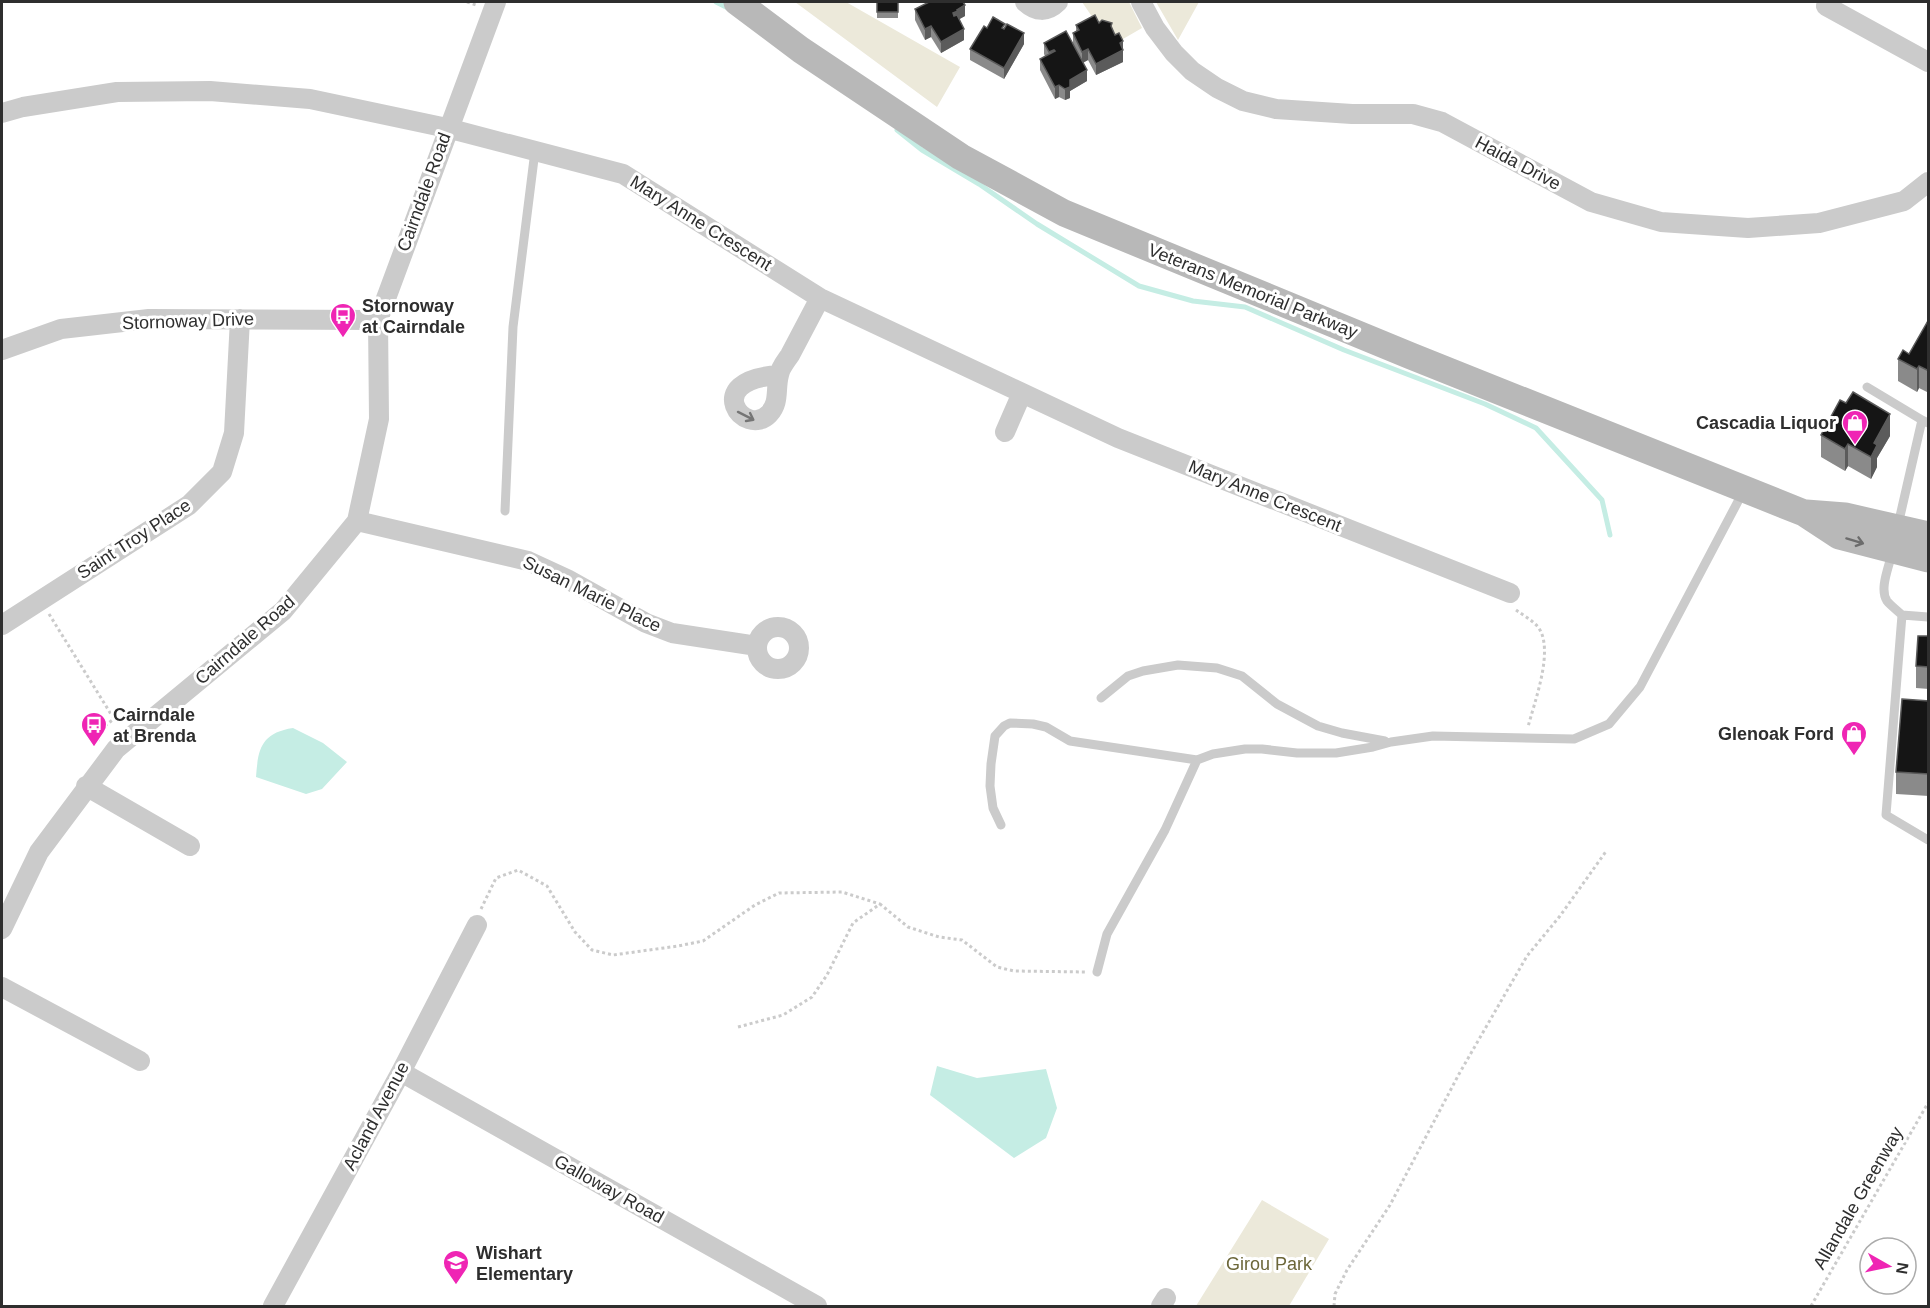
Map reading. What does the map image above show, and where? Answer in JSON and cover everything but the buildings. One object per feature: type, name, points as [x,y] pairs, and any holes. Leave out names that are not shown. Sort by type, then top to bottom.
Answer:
[{"type":"main road","name":"Veterans Memorial Parkway","points":[[737,2],[801,50],[961,157],[1064,213],[1804,513],[1845,516],[1929,559]]},
{"type":"main road","name":"Veterans Memorial Parkway","points":[[1895,540],[1929,534]]},
{"type":"street","name":"Cairndale Road","points":[[2,928],[39,852],[116,748],[283,611],[357,521],[379,419],[378,320],[447,128],[496,2]]},
{"type":"street","points":[[1025,2],[1032,8],[1040,10],[1050,9],[1058,2]]},
{"type":"street","name":"Haida Drive","points":[[1141,2],[1155,28],[1174,53],[1192,71],[1217,88],[1243,100],[1276,109],[1352,114],[1413,114],[1442,122],[1591,202],[1661,222],[1748,228],[1819,223],[1904,201],[1929,182]]},
{"type":"street","points":[[1826,6],[1929,62]]},
{"type":"street","name":"Mary Anne Crescent","points":[[2,113],[23,107],[117,93],[210,91],[310,99],[447,128],[623,174],[820,298],[1118,438],[1510,593]]},
{"type":"street","points":[[779,375],[820,298]]},
{"type":"street","name":"Stornoway Drive","points":[[2,350],[61,329],[149,319],[378,320]]},
{"type":"street","name":"Saint Troy Place","points":[[2,625],[189,505],[222,472],[234,433],[240,319]]},
{"type":"street","points":[[1005,432],[1022,393]]},
{"type":"street","name":"Susan Marie Place","points":[[357,521],[528,561],[567,579],[646,623],[672,633],[757,646]]},
{"type":"street","points":[[86,786],[190,846]]},
{"type":"street","name":"Acland Avenue","points":[[273,1306],[401,1072],[477,925]]},
{"type":"street","points":[[2,987],[140,1061]]},
{"type":"street","name":"Galloway Road","points":[[401,1072],[817,1306]]},
{"type":"lane","points":[[505,510],[513,327],[535,151]]},
{"type":"lane","points":[[1867,387],[1925,421],[1884,585],[1884,594],[1888,602],[1902,615],[1929,617]]},
{"type":"lane","points":[[1000,825],[993,808],[990,786],[991,764],[995,735],[1010,723],[1040,726],[1059,733],[1070,741],[1197,760],[1213,754],[1245,748],[1297,753],[1336,753],[1433,736],[1574,739],[1609,724],[1640,687],[1744,489]]},
{"type":"lane","points":[[1902,615],[1886,815],[1929,840]]},
{"type":"lane","points":[[1101,698],[1128,676],[1143,671],[1178,665],[1217,668],[1242,676],[1277,704],[1318,726],[1366,739],[1390,742]]},
{"type":"lane","points":[[1097,972],[1107,934],[1165,830],[1197,760]]},
{"type":"path","points":[[1510,593],[1510,607],[1525,616],[1539,629],[1544,646],[1543,668],[1526,738]]},
{"type":"path","points":[[40,600],[114,719],[105,725]]},
{"type":"path","points":[[1334,1306],[1335,1294],[1347,1270],[1390,1205],[1459,1074],[1527,956],[1560,916],[1607,850]]},
{"type":"path","points":[[477,925],[478,916],[496,878],[518,870],[547,886],[575,932],[592,950],[613,955],[704,941],[755,905],[779,893],[842,892],[880,904],[908,927],[939,937],[962,940],[989,963],[1005,970],[1097,972]]},
{"type":"path","points":[[738,1027],[783,1014],[812,997],[827,975],[853,923],[880,904]]},
{"type":"path","name":"Allandale Greenway","points":[[1811,1306],[1929,1103]]},
{"type":"green space","points":[[795,2],[846,2],[960,67],[937,107]]},
{"type":"green space","points":[[1082,2],[1129,2],[1142,28],[1116,43],[1098,20],[1095,21]]},
{"type":"green space","points":[[1156,2],[1199,2],[1178,40]]},
{"type":"green space","name":"Girou Park","points":[[1262,1200],[1329,1239],[1289,1306],[1196,1306]]},
{"type":"shaded area","points":[[293,728],[323,743],[347,762],[322,789],[306,794],[256,777],[258,758],[263,744],[274,734]]},
{"type":"shaded area","points":[[937,1066],[977,1078],[1046,1069],[1057,1108],[1046,1138],[1014,1158],[930,1095]]},
{"type":"waterway","points":[[716,2],[730,9]]},
{"type":"waterway","points":[[897,130],[922,150],[1139,286],[1193,301],[1245,307],[1344,350],[1485,404],[1536,428],[1602,500],[1610,535]]},
{"type":"place","name":"Stornoway at Cairndale","points":[[343,339]]},
{"type":"place","name":"Cascadia Liquor","points":[[1855,446]]},
{"type":"place","name":"Cairndale at Brenda","points":[[94,748]]},
{"type":"place","name":"Glenoak Ford","points":[[1854,757]]},
{"type":"place","name":"Wishart Elementary","points":[[456,1286]]}]
